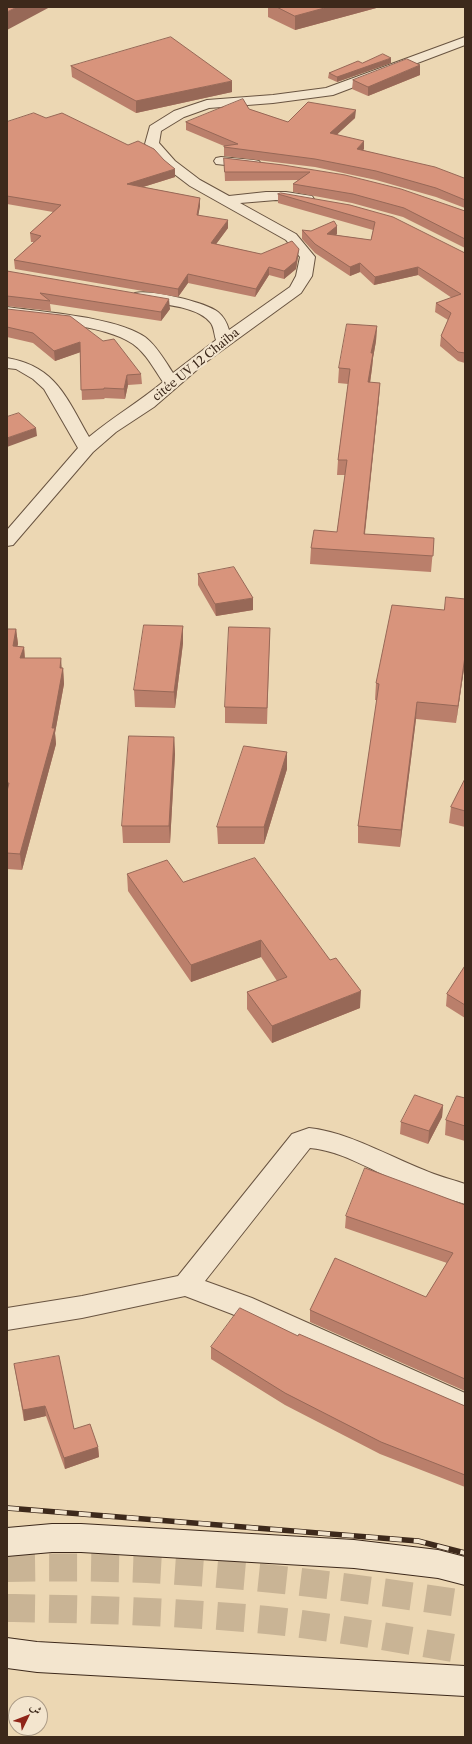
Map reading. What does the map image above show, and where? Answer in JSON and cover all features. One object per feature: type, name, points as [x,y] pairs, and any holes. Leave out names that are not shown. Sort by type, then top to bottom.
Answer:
[{"type":"street","name":"citée UV 12 Chaïba","points":[[7,541],[87,448],[110,428],[148,403],[224,341],[281,302],[296,290],[304,276],[308,257],[291,237],[195,183],[170,164],[152,144],[155,129],[179,114],[207,104],[273,99],[328,92],[465,40]]},
{"type":"street","points":[[221,161],[265,165]]},
{"type":"street","points":[[226,201],[256,195],[281,196],[318,202]]},
{"type":"street","points":[[125,294],[195,307],[217,320],[224,341]]},
{"type":"street","points":[[7,312],[77,322],[124,333],[138,339],[146,347],[172,383]]},
{"type":"street","points":[[7,363],[20,365],[39,376],[51,386],[87,448]]},
{"type":"street","points":[[186,1285],[301,1141],[309,1138],[320,1138],[363,1154],[416,1178],[465,1194]]},
{"type":"street","points":[[7,1319],[82,1307],[186,1285],[242,1306],[465,1406]]},
{"type":"street","points":[[7,1542],[52,1538],[81,1538],[339,1553],[438,1564],[465,1571]]},
{"type":"street","points":[[7,1653],[37,1657],[465,1681]]},
{"type":"building","points":[[7,7],[17,7],[7,12]]},
{"type":"building","points":[[277,7],[328,7],[295,16]]},
{"type":"building","points":[[171,37],[232,81],[136,101],[71,66]]},
{"type":"building","points":[[383,54],[391,58],[337,77],[329,73],[358,61],[362,63]]},
{"type":"building","points":[[407,59],[420,65],[368,87],[353,80]]},
{"type":"building","points":[[243,99],[249,109],[288,122],[308,102],[356,110],[330,133],[364,141],[357,149],[435,167],[464,178],[465,177],[465,200],[436,188],[376,171],[315,159],[224,147],[238,144],[186,122]]},
{"type":"building","points":[[34,113],[46,118],[62,113],[128,145],[138,141],[154,149],[175,169],[127,184],[200,198],[197,215],[228,220],[211,243],[261,254],[292,241],[299,249],[296,261],[284,271],[269,267],[256,289],[188,274],[178,289],[14,260],[41,236],[30,233],[61,205],[7,196],[7,122]]},
{"type":"building","points":[[224,158],[283,165],[345,175],[401,189],[465,211],[465,239],[404,208],[353,194],[293,184],[310,172],[225,172]]},
{"type":"building","points":[[281,193],[350,205],[393,217],[465,253],[465,353],[458,352],[441,336],[451,313],[436,303],[461,294],[418,267],[375,277],[360,263],[350,267],[315,244],[302,230],[311,231],[334,221],[337,226],[327,234],[371,240],[375,222],[278,194]]},
{"type":"building","points":[[7,271],[169,299],[161,312],[40,293],[50,301],[7,296]]},
{"type":"building","points":[[7,309],[70,316],[103,341],[114,339],[141,374],[127,375],[124,389],[104,388],[81,390],[80,342],[54,351],[33,333],[7,327]]},
{"type":"building","points":[[347,324],[377,326],[371,353],[373,353],[368,382],[380,383],[364,534],[434,538],[433,556],[311,548],[314,530],[337,532],[347,460],[338,460],[350,369],[339,368]]},
{"type":"building","points":[[19,413],[36,428],[7,438],[7,417]]},
{"type":"building","points":[[234,567],[253,598],[215,604],[198,574]]},
{"type":"building","points":[[446,597],[465,599],[465,656],[458,706],[417,702],[401,830],[358,826],[379,684],[376,683],[392,605],[444,610]]},
{"type":"building","points":[[144,625],[183,626],[174,692],[134,690]]},
{"type":"building","points":[[229,627],[270,628],[267,708],[225,707]]},
{"type":"building","points":[[7,629],[16,629],[13,646],[24,647],[20,658],[61,658],[60,668],[63,668],[52,728],[55,728],[20,854],[7,853],[7,791],[9,783],[7,783]]},
{"type":"building","points":[[129,736],[174,737],[169,826],[122,826]]},
{"type":"building","points":[[244,746],[287,752],[264,827],[217,827]]},
{"type":"building","points":[[465,779],[465,811],[451,807]]},
{"type":"building","points":[[255,858],[330,960],[336,958],[361,991],[272,1026],[247,992],[287,977],[261,940],[191,965],[127,874],[167,860],[183,882]]},
{"type":"building","points":[[465,966],[465,1005],[447,994]]},
{"type":"building","points":[[415,1095],[443,1105],[429,1131],[401,1122]]},
{"type":"building","points":[[457,1096],[465,1098],[465,1126],[446,1120]]},
{"type":"building","points":[[365,1168],[465,1205],[465,1379],[310,1310],[335,1258],[426,1297],[453,1253],[346,1216]]},
{"type":"building","points":[[240,1308],[298,1336],[299,1334],[465,1406],[465,1475],[381,1442],[285,1393],[211,1347]]},
{"type":"building","points":[[59,1356],[74,1429],[90,1424],[98,1447],[64,1458],[45,1406],[23,1410],[14,1364]]},
{"type":"tunnel","points":[[7,1568],[115,1568],[215,1574],[322,1584],[465,1604]]},
{"type":"tunnel","points":[[7,1608],[137,1611],[267,1620],[342,1630],[465,1650]]},
{"type":"railway","points":[[7,1508],[418,1541],[465,1553]]}]
